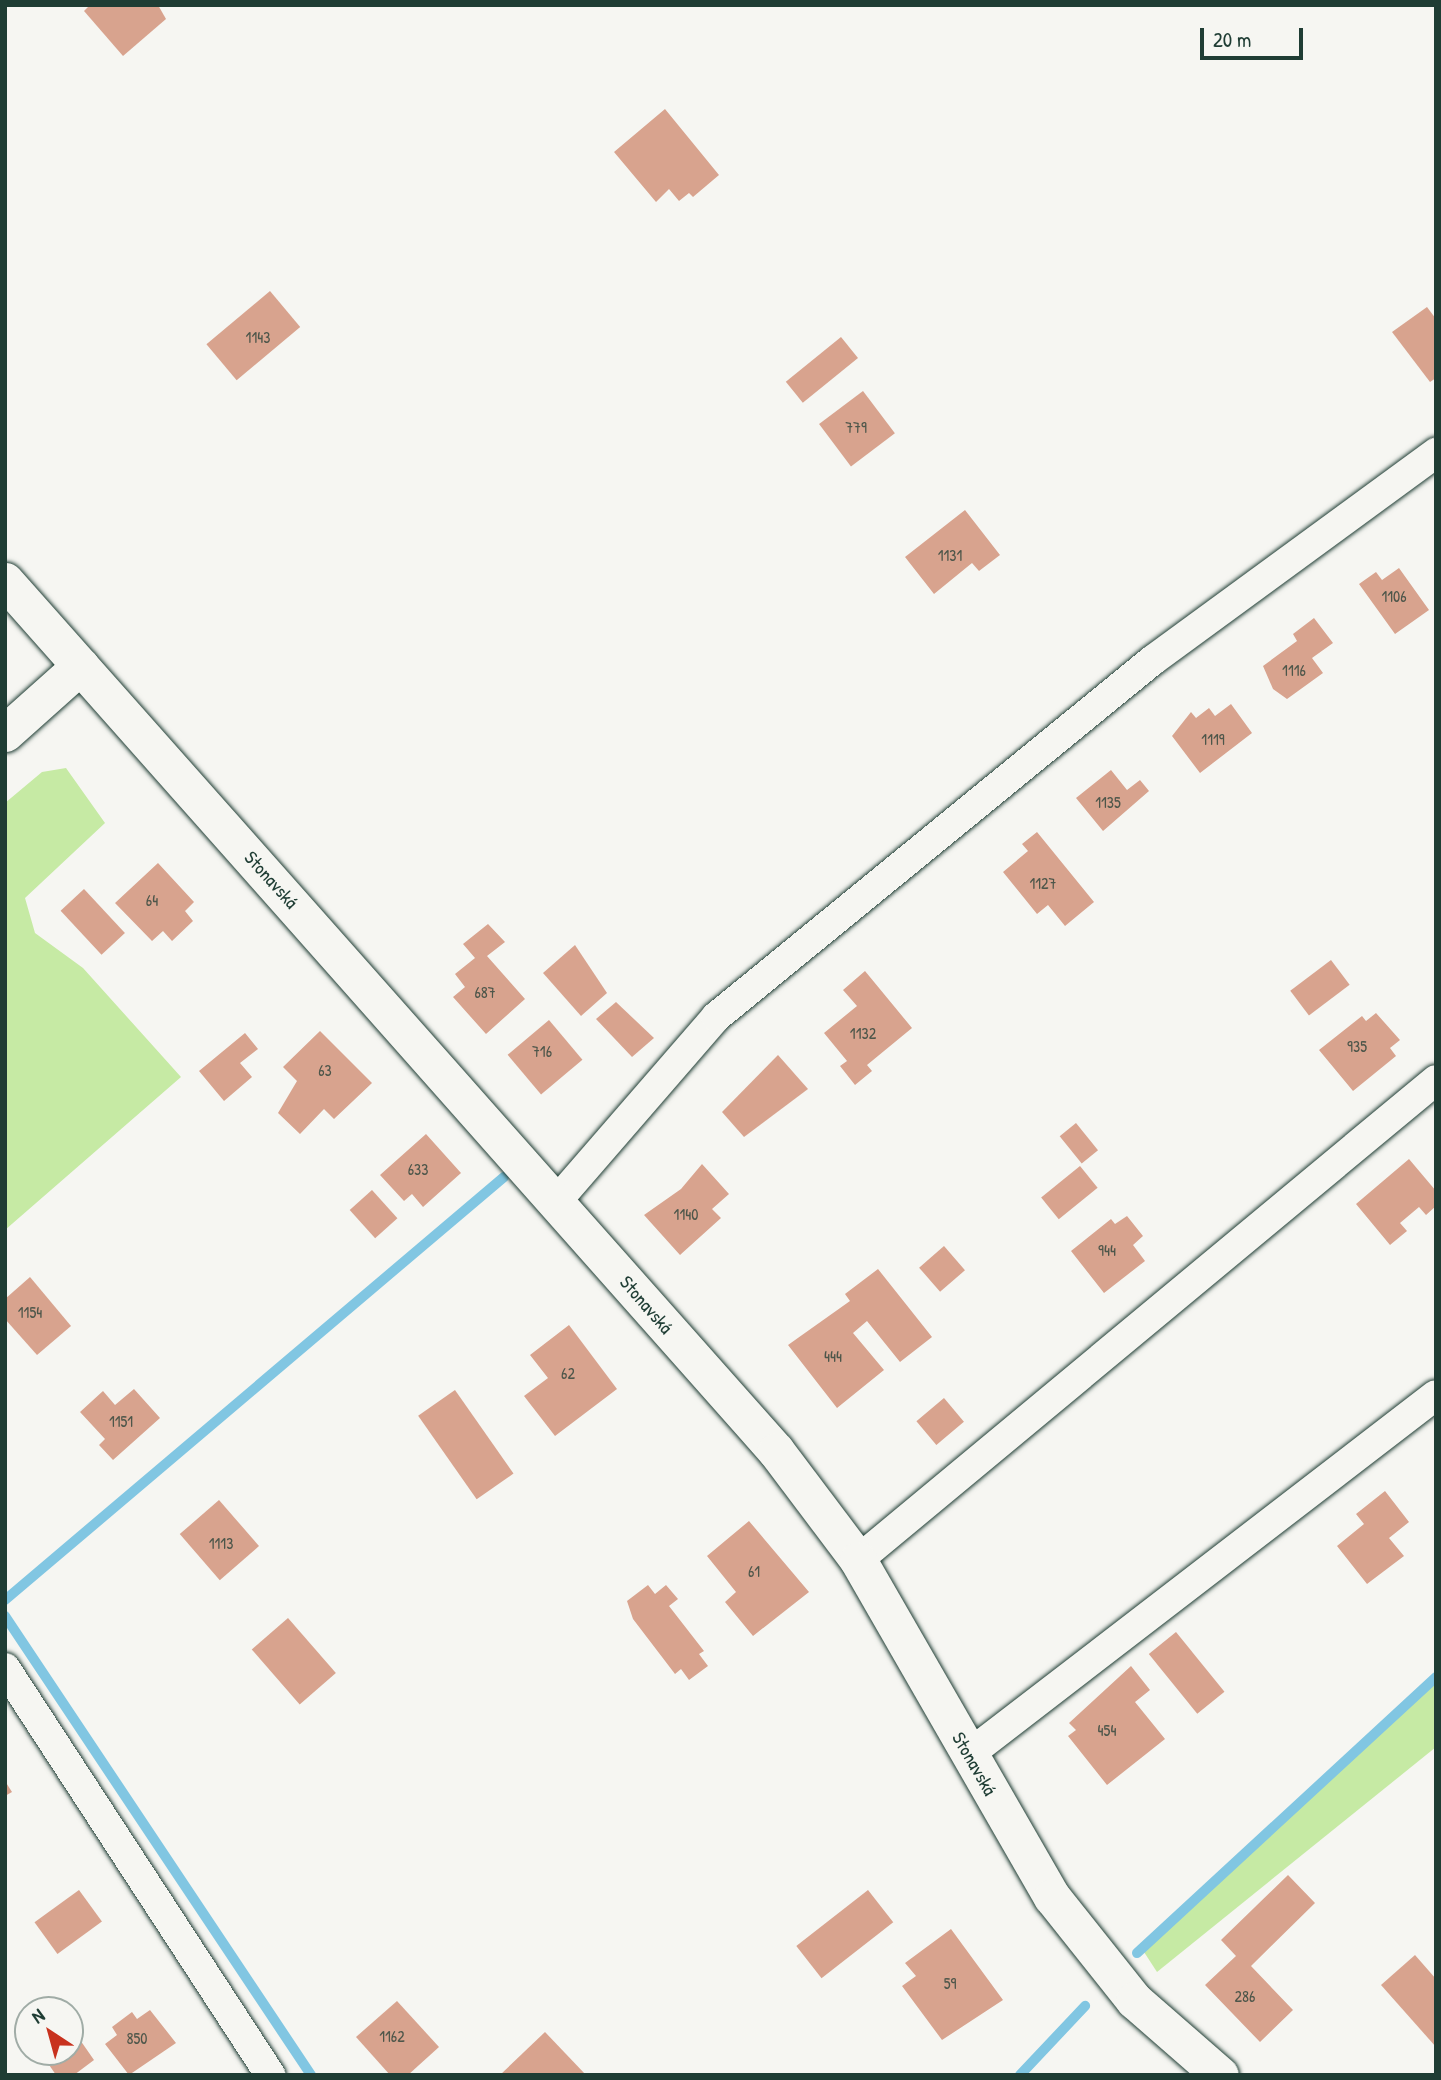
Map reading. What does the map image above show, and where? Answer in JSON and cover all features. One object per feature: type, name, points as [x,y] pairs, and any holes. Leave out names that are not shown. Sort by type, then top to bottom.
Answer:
[{"type":"street","points":[[555,1203],[716,1017],[1153,660],[1436,453]]},
{"type":"street","name":"Stonavská","points":[[5,581],[776,1451],[858,1560],[968,1755],[1091,1951],[1134,2000],[1220,2075]]},
{"type":"street","points":[[5,733],[80,666]]},
{"type":"street","points":[[858,1560],[1436,1080]]},
{"type":"street","points":[[968,1755],[1436,1395]]},
{"type":"street","points":[[5,1668],[270,2075]]},
{"type":"green space","points":[[66,768],[105,823],[25,898],[35,933],[83,968],[181,1077],[5,1230],[5,803],[42,772]]},
{"type":"green space","points":[[1436,1681],[1436,1747],[1157,1972],[1144,1952]]},
{"type":"building","points":[[90,5],[158,5],[166,19],[123,56],[84,11]]},
{"type":"building","points":[[665,109],[719,175],[693,197],[689,193],[679,201],[669,189],[656,202],[614,152]]},
{"type":"building","points":[[270,291],[300,327],[237,380],[206,344]]},
{"type":"building","points":[[1427,307],[1436,319],[1436,378],[1430,382],[1392,332]]},
{"type":"building","points":[[841,337],[858,358],[803,403],[786,382]]},
{"type":"building","points":[[863,391],[895,433],[851,466],[819,424]]},
{"type":"building","points":[[965,510],[1000,555],[979,571],[972,563],[934,594],[905,557]]},
{"type":"building","points":[[1399,568],[1429,610],[1395,634],[1359,584],[1376,572],[1382,580]]},
{"type":"building","points":[[1314,618],[1333,643],[1312,658],[1323,673],[1287,699],[1273,689],[1263,666],[1297,641],[1293,634]]},
{"type":"building","points":[[1231,704],[1252,733],[1200,773],[1172,736],[1191,712],[1196,718],[1209,708],[1215,716]]},
{"type":"building","points":[[1111,770],[1127,790],[1140,780],[1149,791],[1103,831],[1076,798]]},
{"type":"building","points":[[1037,832],[1094,902],[1065,926],[1048,905],[1037,914],[1003,872],[1028,851],[1022,844]]},
{"type":"building","points":[[158,863],[194,902],[185,911],[193,921],[172,941],[163,931],[152,941],[115,903]]},
{"type":"building","points":[[84,889],[125,933],[102,955],[61,911]]},
{"type":"building","points":[[488,924],[505,942],[487,956],[525,999],[486,1034],[453,997],[465,987],[455,974],[475,958],[463,944]]},
{"type":"building","points":[[575,945],[607,993],[581,1016],[543,973]]},
{"type":"building","points":[[1331,960],[1350,985],[1309,1015],[1290,991]]},
{"type":"building","points":[[865,971],[912,1028],[867,1065],[872,1071],[855,1085],[840,1066],[847,1061],[824,1033],[857,1006],[843,990]]},
{"type":"building","points":[[616,1002],[654,1038],[632,1057],[596,1019]]},
{"type":"building","points":[[1376,1013],[1400,1040],[1390,1048],[1396,1056],[1353,1091],[1319,1050],[1362,1016],[1366,1021]]},
{"type":"building","points":[[549,1020],[582,1060],[541,1095],[508,1055]]},
{"type":"building","points":[[320,1031],[372,1083],[334,1119],[324,1109],[300,1134],[278,1113],[297,1081],[283,1067]]},
{"type":"building","points":[[245,1033],[258,1049],[240,1063],[252,1077],[224,1101],[199,1071]]},
{"type":"building","points":[[778,1055],[808,1089],[744,1137],[722,1112]]},
{"type":"building","points":[[1076,1123],[1098,1150],[1082,1163],[1060,1136]]},
{"type":"building","points":[[426,1134],[461,1173],[423,1207],[412,1194],[404,1201],[380,1175]]},
{"type":"building","points":[[1409,1159],[1436,1191],[1436,1206],[1426,1215],[1419,1207],[1400,1223],[1407,1231],[1390,1245],[1356,1204]]},
{"type":"building","points":[[702,1164],[729,1194],[712,1209],[721,1218],[680,1255],[644,1215],[681,1189]]},
{"type":"building","points":[[1080,1166],[1098,1188],[1059,1219],[1041,1197]]},
{"type":"building","points":[[372,1190],[397,1218],[375,1238],[350,1210]]},
{"type":"building","points":[[1127,1216],[1143,1236],[1133,1245],[1145,1261],[1104,1293],[1071,1251],[1111,1219],[1115,1224]]},
{"type":"building","points":[[944,1246],[965,1270],[940,1292],[919,1268]]},
{"type":"building","points":[[878,1269],[932,1337],[900,1362],[867,1321],[853,1333],[884,1370],[837,1408],[788,1345],[850,1301],[845,1294]]},
{"type":"building","points":[[30,1277],[71,1326],[37,1355],[5,1319],[5,1299]]},
{"type":"building","points":[[569,1325],[617,1389],[555,1436],[524,1396],[548,1378],[530,1355]]},
{"type":"building","points":[[134,1389],[160,1418],[113,1460],[99,1445],[105,1439],[80,1412],[103,1391],[115,1405]]},
{"type":"building","points":[[455,1390],[514,1474],[477,1499],[418,1416]]},
{"type":"building","points":[[944,1398],[964,1422],[936,1445],[916,1421]]},
{"type":"building","points":[[1385,1491],[1409,1522],[1389,1538],[1404,1556],[1367,1584],[1337,1546],[1364,1524],[1356,1514]]},
{"type":"building","points":[[219,1500],[259,1546],[220,1580],[180,1534]]},
{"type":"building","points":[[749,1521],[809,1592],[753,1636],[725,1602],[736,1592],[707,1556]]},
{"type":"building","points":[[648,1585],[655,1594],[666,1585],[678,1599],[669,1606],[704,1651],[699,1654],[708,1666],[689,1680],[681,1669],[675,1674],[633,1619],[627,1601]]},
{"type":"building","points":[[288,1618],[336,1673],[300,1705],[252,1649]]},
{"type":"building","points":[[1176,1632],[1224,1692],[1197,1714],[1149,1654]]},
{"type":"building","points":[[1131,1666],[1150,1690],[1135,1702],[1165,1739],[1107,1785],[1068,1736],[1076,1730],[1069,1723]]},
{"type":"building","points":[[5,1781],[12,1792],[5,1796]]},
{"type":"building","points":[[1288,1875],[1315,1903],[1251,1966],[1293,2010],[1260,2042],[1205,1985],[1236,1956],[1221,1940]]},
{"type":"building","points":[[79,1890],[102,1922],[57,1954],[35,1922]]},
{"type":"building","points":[[868,1890],[893,1922],[822,1978],[796,1946]]},
{"type":"building","points":[[951,1929],[1003,2000],[942,2040],[902,1986],[916,1976],[905,1963]]},
{"type":"building","points":[[1415,1955],[1436,1979],[1436,2047],[1381,1985]]},
{"type":"building","points":[[397,2001],[439,2047],[408,2075],[390,2075],[356,2037]]},
{"type":"building","points":[[150,2010],[176,2043],[129,2075],[105,2044],[117,2035],[112,2027],[132,2012],[137,2019]]},
{"type":"building","points":[[545,2032],[586,2075],[500,2075]]},
{"type":"building","points":[[84,2046],[94,2060],[74,2075],[56,2075],[50,2066],[84,2066]]},
{"type":"waterway","points":[[5,1600],[504,1177]]},
{"type":"waterway","points":[[5,1616],[311,2075]]},
{"type":"waterway","points":[[1137,1953],[1436,1677]]},
{"type":"waterway","points":[[1020,2075],[1085,2006]]}]
